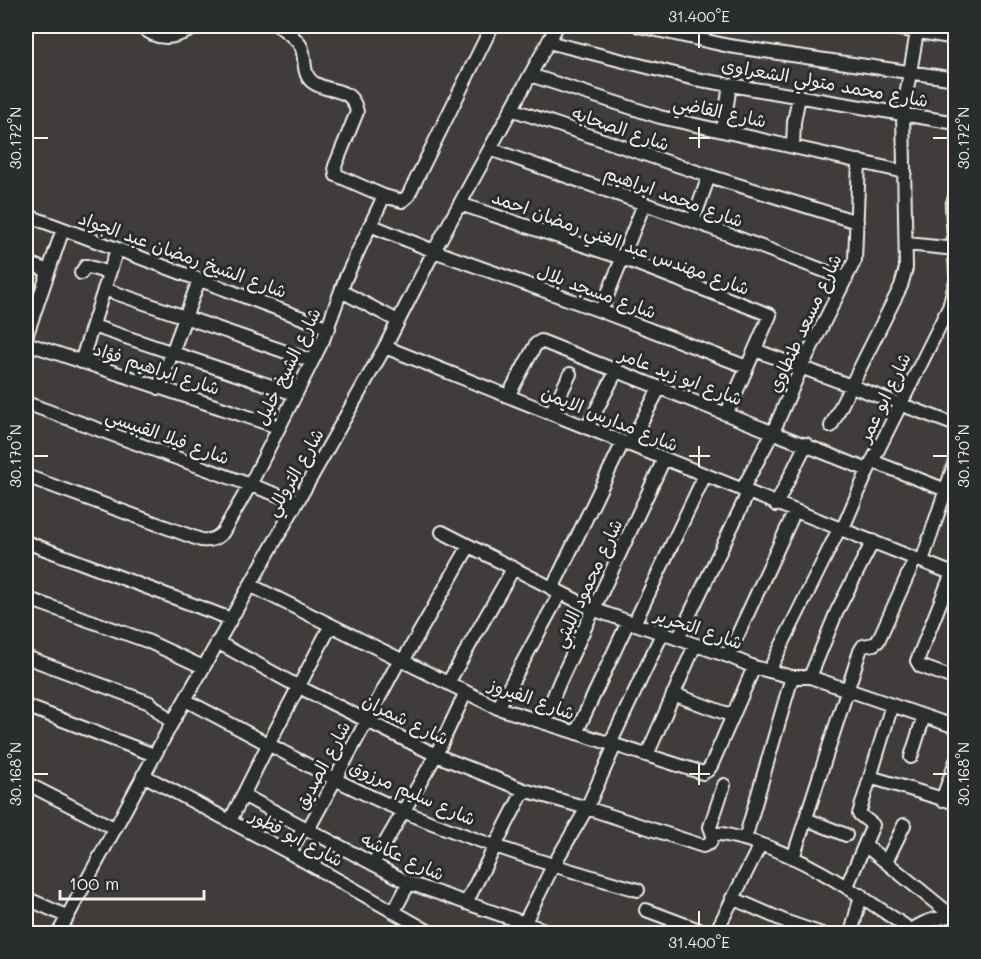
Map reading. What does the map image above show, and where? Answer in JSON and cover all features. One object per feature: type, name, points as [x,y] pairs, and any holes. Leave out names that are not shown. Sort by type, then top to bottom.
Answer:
[{"type":"street","points":[[141,26],[149,33],[161,37],[175,37],[200,26]]},
{"type":"street","points":[[279,26],[302,48],[307,77],[314,83],[347,95],[356,104],[357,112],[335,166],[336,175],[384,196],[402,201],[408,196],[492,26]]},
{"type":"street","name":"شارع التروللي","points":[[57,933],[154,755],[385,347],[434,251],[557,26]]},
{"type":"street","points":[[639,26],[729,46],[956,79]]},
{"type":"street","points":[[882,26],[918,28],[956,38]]},
{"type":"street","points":[[831,426],[901,286],[906,268],[903,113],[918,28]]},
{"type":"street","name":"شارع محمد متولي الشعراوى","points":[[548,42],[660,71],[730,85],[956,123]]},
{"type":"street","name":"شارع القاضي","points":[[530,75],[660,117],[905,172]]},
{"type":"street","points":[[723,130],[730,85]]},
{"type":"street","points":[[793,146],[794,122],[799,96]]},
{"type":"street","name":"شارع الصحابه","points":[[511,109],[709,176],[857,222]]},
{"type":"street","name":"شارع محمد ابراهيم","points":[[490,149],[693,221],[846,279]]},
{"type":"street","name":"شارع مسعد طنطاوي","points":[[678,639],[801,368],[846,279],[856,254],[859,162]]},
{"type":"street","points":[[693,221],[709,176]]},
{"type":"street","points":[[956,193],[952,206],[956,273]]},
{"type":"street","name":"شارع الشيخ خليل","points":[[26,476],[201,540],[209,541],[217,538],[223,532],[250,485],[329,328],[341,291],[384,196]]},
{"type":"street","name":"شارع مهندس عبد الغني رمضان احمد","points":[[460,204],[622,258],[770,315],[755,350]]},
{"type":"street","points":[[601,311],[644,204]]},
{"type":"street","name":"شارع الشيخ رمضان عبد الجواد","points":[[26,215],[329,328]]},
{"type":"street","name":"شارع مسجد بلال","points":[[370,225],[747,367]]},
{"type":"street","points":[[26,337],[29,315],[63,229]]},
{"type":"street","points":[[907,244],[955,248]]},
{"type":"street","points":[[81,362],[117,249]]},
{"type":"street","points":[[26,262],[48,271]]},
{"type":"street","points":[[81,273],[86,266],[109,273]]},
{"type":"street","points":[[159,388],[199,280]]},
{"type":"street","name":"شارع ابو عمر","points":[[769,671],[949,307],[956,281]]},
{"type":"street","points":[[104,289],[312,362]]},
{"type":"street","points":[[341,291],[398,321]]},
{"type":"street","points":[[93,326],[295,394]]},
{"type":"street","name":"شارع ابو زيد عامر","points":[[508,396],[536,344],[541,341],[773,432],[946,490]]},
{"type":"street","name":"شارع ابراهيم فؤاد","points":[[26,343],[278,427]]},
{"type":"street","name":"شارع مدارس الايمن","points":[[385,347],[776,505],[841,528],[954,574]]},
{"type":"street","points":[[727,413],[755,350],[956,425]]},
{"type":"street","points":[[587,428],[617,370]]},
{"type":"street","points":[[551,413],[570,374]]},
{"type":"street","points":[[498,708],[626,444],[660,387]]},
{"type":"street","name":"شارع فيلا القبيسي","points":[[26,403],[297,502]]},
{"type":"street","points":[[776,505],[806,444]]},
{"type":"street","name":"شارع محمود الليثي","points":[[543,722],[664,459]]},
{"type":"street","points":[[793,858],[861,648],[878,641],[919,560],[956,459]]},
{"type":"street","points":[[576,733],[705,475]]},
{"type":"street","points":[[728,656],[795,511]]},
{"type":"street","name":"شارع التحرير","points":[[442,532],[595,610],[754,667],[792,677],[810,677],[956,727]]},
{"type":"street","points":[[810,677],[837,611],[873,541]]},
{"type":"street","points":[[26,542],[231,619]]},
{"type":"street","name":"شارع الصديق","points":[[290,854],[300,834],[307,829],[366,721],[469,546]]},
{"type":"street","points":[[448,683],[513,569]]},
{"type":"street","points":[[954,574],[917,661],[920,666],[956,679]]},
{"type":"street","name":"شارع الفيروز","points":[[250,585],[498,708],[697,772],[708,770],[754,667]]},
{"type":"street","points":[[26,598],[147,641],[203,668]]},
{"type":"street","points":[[230,821],[268,743],[331,625]]},
{"type":"street","points":[[529,928],[553,866],[587,808],[612,744],[662,634]]},
{"type":"street","name":"شارع شمران","points":[[218,642],[299,687],[436,755],[524,790],[703,846],[710,843],[713,835]]},
{"type":"street","points":[[647,755],[695,645]]},
{"type":"street","points":[[26,657],[143,700],[172,723]]},
{"type":"street","points":[[745,839],[792,677]]},
{"type":"street","points":[[373,864],[436,755],[466,692]]},
{"type":"street","points":[[674,694],[733,716]]},
{"type":"street","name":"شارع سليم مرزوق","points":[[185,700],[403,811],[496,847],[638,890]]},
{"type":"street","points":[[847,886],[873,825],[859,814],[892,705]]},
{"type":"street","points":[[26,706],[154,755]]},
{"type":"street","points":[[911,757],[924,716]]},
{"type":"street","points":[[942,800],[956,761]]},
{"type":"street","name":"شارع ابو قطور","points":[[143,776],[230,821],[433,933]]},
{"type":"street","points":[[870,777],[956,803]]},
{"type":"street","points":[[26,783],[114,828]]},
{"type":"street","points":[[724,785],[710,827],[713,835],[720,834],[745,839],[793,858],[861,895],[908,932],[923,922],[954,915]]},
{"type":"street","points":[[466,903],[524,790]]},
{"type":"street","name":"شارع عكاشه","points":[[243,795],[409,883],[529,928],[556,933]]},
{"type":"street","points":[[806,819],[846,835]]},
{"type":"street","points":[[886,862],[904,825]]},
{"type":"street","points":[[715,933],[760,845]]},
{"type":"street","points":[[865,845],[954,915]]},
{"type":"street","points":[[394,911],[409,883]]},
{"type":"street","points":[[851,933],[861,895]]},
{"type":"street","points":[[26,898],[66,916]]},
{"type":"street","points":[[732,898],[787,922],[822,933]]},
{"type":"street","points":[[646,910],[710,933]]}]
